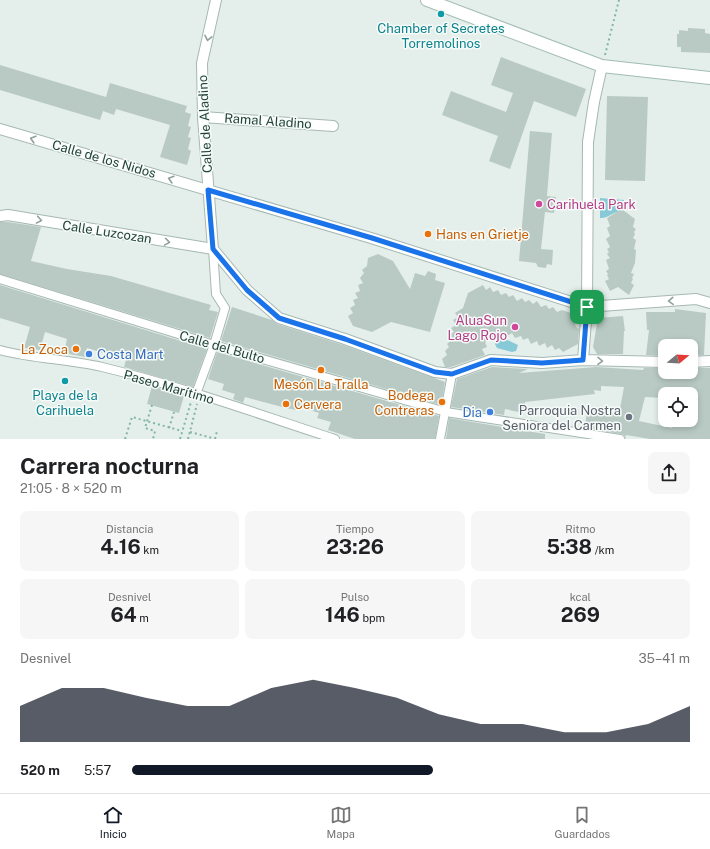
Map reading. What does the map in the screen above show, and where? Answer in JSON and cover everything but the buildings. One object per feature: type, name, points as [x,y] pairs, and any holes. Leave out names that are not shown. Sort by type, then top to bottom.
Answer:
[{"type":"main road","points":[[427,0],[602,66],[710,78]]},
{"type":"street","name":"Calle de Aladino","points":[[213,249],[203,117],[202,63],[216,0]]},
{"type":"street","points":[[583,360],[587,307],[588,142],[594,102],[602,66]]},
{"type":"street","name":"Ramal Aladino","points":[[203,117],[333,126]]},
{"type":"street","name":"Calle de los Nidos","points":[[0,129],[372,238],[587,307]]},
{"type":"street","name":"Calle Luzcozan","points":[[0,216],[8,215],[213,249]]},
{"type":"street","points":[[197,394],[214,346],[224,308],[216,294],[213,249]]},
{"type":"street","points":[[213,249],[247,290],[279,318],[345,339],[435,372],[452,374],[491,360],[542,363],[583,360],[658,362]]},
{"type":"street","name":"Calle del Bulto","points":[[0,279],[214,346],[446,412],[601,438],[620,439]]},
{"type":"street","points":[[587,307],[696,300],[710,303]]},
{"type":"street","name":"Paseo Marítimo","points":[[0,350],[15,354],[101,367],[197,394],[335,439]]},
{"type":"street","points":[[698,362],[710,361]]},
{"type":"street","points":[[440,439],[452,374]]},
{"type":"path","points":[[602,66],[619,0]]},
{"type":"path","points":[[180,439],[197,394]]},
{"type":"path","points":[[188,439],[197,394]]},
{"type":"path","points":[[152,405],[145,428],[155,430]]},
{"type":"path","points":[[169,428],[174,412]]},
{"type":"path","points":[[125,439],[132,417],[182,431]]},
{"type":"path","points":[[153,439],[157,424]]},
{"type":"path","points":[[190,432],[215,439],[217,431]]},
{"type":"water","points":[[600,198],[624,200],[624,211],[600,218]]},
{"type":"water","points":[[501,337],[518,345],[516,351],[512,352],[497,348],[495,340]]},
{"type":"place","name":"Chamber of Secretes Torremolinos","points":[[441,14]]},
{"type":"place","name":"Carihuela Park","points":[[539,204]]},
{"type":"place","name":"Hans en Grietje","points":[[428,234]]},
{"type":"place","name":"AluaSun Lago Rojo","points":[[515,327]]},
{"type":"place","name":"La Zoca","points":[[76,349]]},
{"type":"place","name":"Costa Mart","points":[[89,354]]},
{"type":"place","name":"Mesón La Tralla","points":[[321,370]]},
{"type":"place","name":"Playa de la Carihuela","points":[[65,381]]},
{"type":"place","name":"Bodega Contreras","points":[[442,402]]},
{"type":"place","name":"Cervera","points":[[286,404]]},
{"type":"place","name":"Dia","points":[[490,412]]},
{"type":"place","name":"Parroquia Nostra Seniora del Carmen","points":[[629,417]]},
{"type":"route","points":[[208,190],[372,238],[587,307],[583,360],[542,363],[491,360],[452,374],[435,372],[345,339],[279,318],[247,290],[213,249],[208,190]]}]
